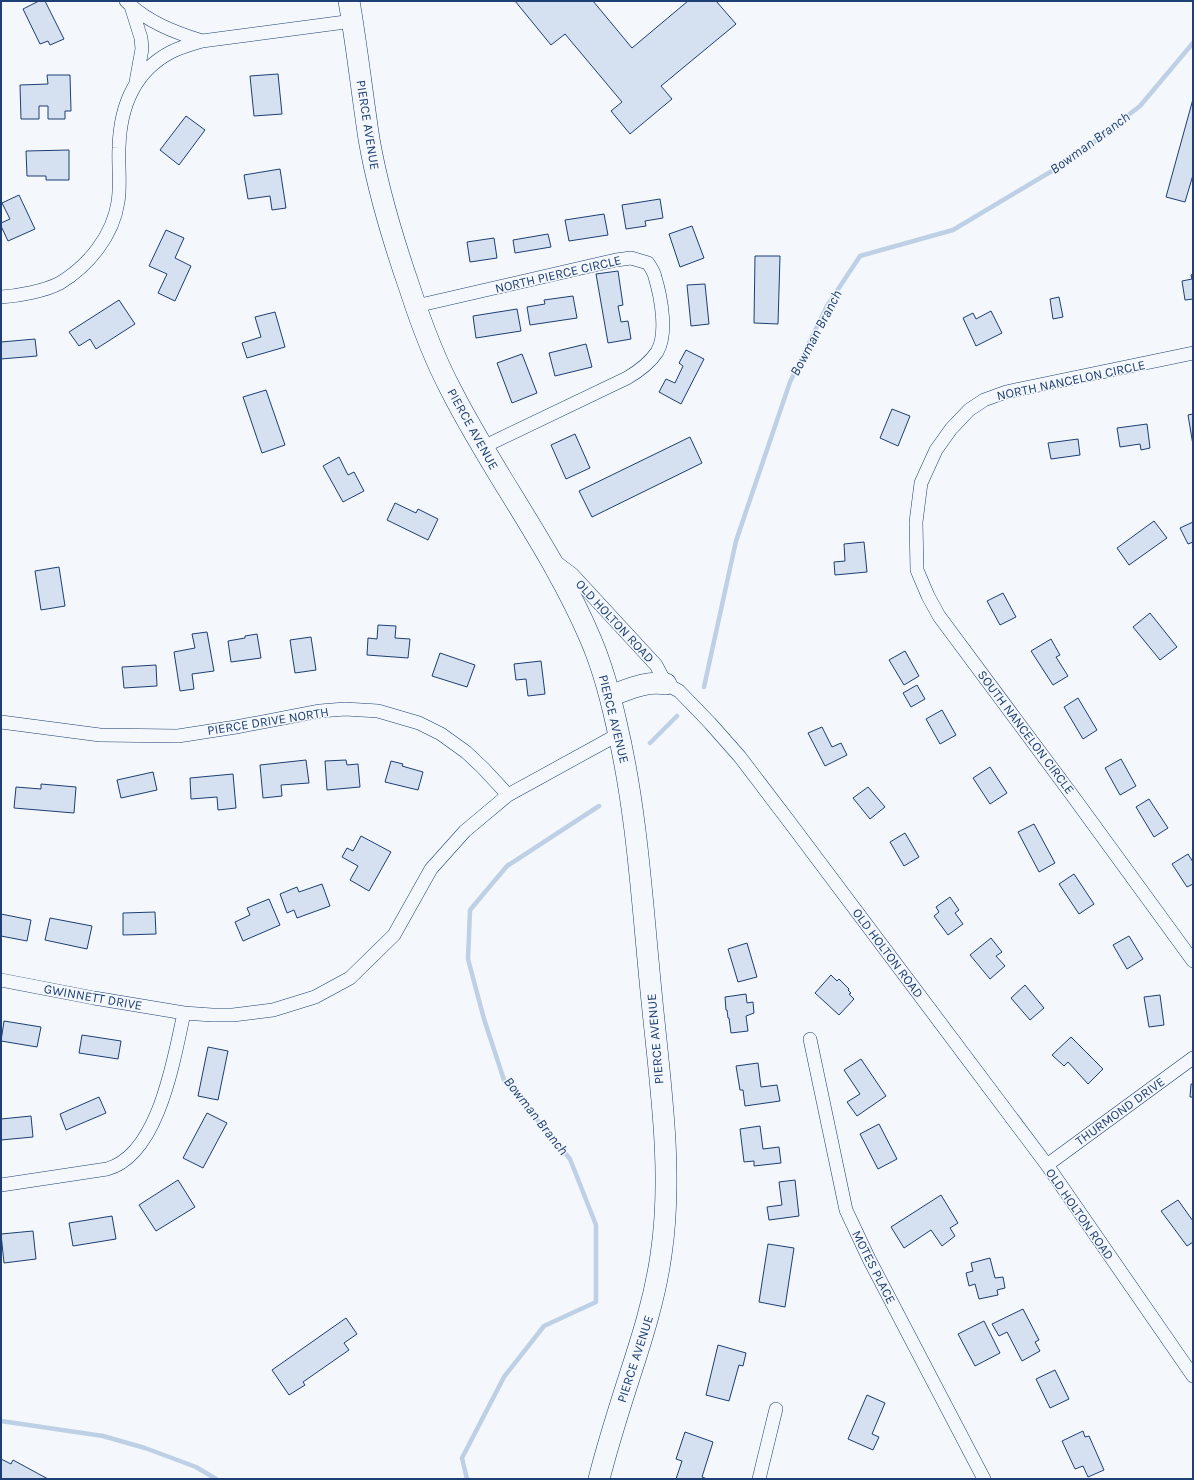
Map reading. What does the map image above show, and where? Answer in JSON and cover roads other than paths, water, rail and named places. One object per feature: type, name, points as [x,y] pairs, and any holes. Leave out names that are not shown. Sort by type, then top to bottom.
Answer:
[{"type":"main road","name":"PIERCE AVENUE","points":[[351,11],[369,141],[382,201],[396,250],[430,345],[450,390],[517,504],[551,558],[593,643],[610,696],[627,774],[636,836],[661,1103],[665,1153],[666,1199],[662,1253],[652,1306],[609,1438],[599,1479]]},
{"type":"main road","points":[[610,696],[645,683],[654,682],[666,684]]},
{"type":"street","points":[[129,4],[154,23],[202,41]]},
{"type":"street","points":[[1,297],[42,290],[59,283],[85,265],[99,248],[109,229],[118,202],[120,123],[126,104],[136,82],[142,49],[141,38],[129,4]]},
{"type":"street","points":[[136,82],[152,64],[170,53],[202,41],[351,11]]},
{"type":"street","name":"NORTH PIERCE CIRCLE","points":[[416,306],[616,260],[631,258],[648,263],[655,276],[661,306],[663,337],[657,352],[646,366],[627,378],[483,447]]},
{"type":"street","name":"NORTH NANCELON CIRCLE","points":[[921,483],[936,450],[951,429],[969,410],[984,400],[1006,392],[1193,353]]},
{"type":"street","name":"SOUTH NANCELON CIRCLE","points":[[921,483],[916,522],[917,570],[928,596],[939,616],[1193,961]]},
{"type":"street","name":"OLD HOLTON ROAD","points":[[551,558],[572,574],[656,665],[666,684],[678,691],[710,723],[740,757],[792,824],[1047,1165],[1193,1376]]},
{"type":"street","name":"PIERCE DRIVE NORTH","points":[[1,722],[100,735],[178,736],[320,711],[345,709],[378,712],[419,723],[441,734],[466,752],[484,768],[508,795]]},
{"type":"street","name":"GWINNETT DRIVE","points":[[1,980],[94,998],[212,1015],[233,1015],[273,1010],[315,997],[350,978],[394,935],[431,869],[466,831],[508,795],[619,734]]},
{"type":"street","points":[[1,1185],[107,1169],[119,1164],[131,1155],[152,1127],[165,1092],[184,1012]]},
{"type":"street","name":"MOTES PLACE","points":[[810,1039],[846,1210],[869,1259],[980,1478]]},
{"type":"street","name":"THURMOND DRIVE","points":[[1047,1165],[1193,1058]]},
{"type":"street","points":[[759,1479],[776,1409]]},
{"type":"waterway","name":"Bowman Branch","points":[[704,687],[736,541],[790,382],[827,306],[860,256],[953,230],[1072,159],[1140,106],[1193,43]]},
{"type":"waterway","name":"Bowman Branch","points":[[650,743],[677,716]]},
{"type":"waterway","name":"Bowman Branch","points":[[467,1479],[462,1458],[504,1377],[544,1326],[596,1302],[596,1225],[570,1159],[504,1080],[484,1019],[468,959],[470,910],[507,866],[599,806]]},
{"type":"waterway","points":[[1,1421],[103,1436],[145,1448],[196,1467],[216,1479]]}]
